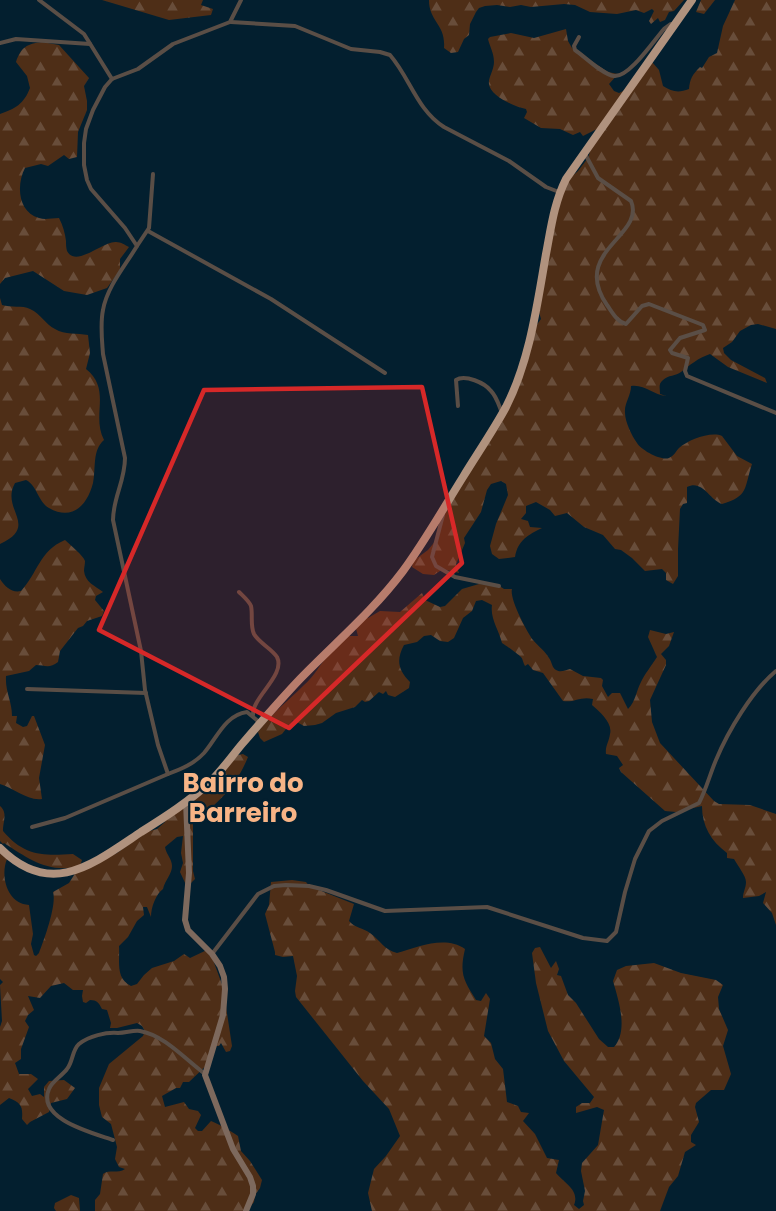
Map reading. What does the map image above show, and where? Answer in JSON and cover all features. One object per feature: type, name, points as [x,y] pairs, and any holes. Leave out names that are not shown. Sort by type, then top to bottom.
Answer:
[{"type":"highway","points":[[0,848],[14,860],[32,870],[53,874],[74,872],[95,863],[186,802],[211,781],[260,723],[388,590],[418,550],[502,414],[524,363],[554,214],[566,179],[692,0]]},
{"type":"street","points":[[39,0],[76,27],[90,44],[112,79]]},
{"type":"street","points":[[230,22],[242,0]]},
{"type":"street","points":[[579,37],[574,46],[575,50],[608,74],[616,76],[626,73],[664,29],[677,21]]},
{"type":"street","points":[[136,246],[125,228],[92,189],[85,174],[86,129],[101,94],[112,79],[138,69],[173,44],[230,22],[295,26],[351,50],[390,55],[424,110],[434,120],[509,160],[546,187],[560,193]]},
{"type":"street","points":[[0,43],[24,39],[90,44]]},
{"type":"street","points":[[584,152],[598,178],[631,201],[633,205],[629,224],[602,256],[597,272],[601,294],[619,321],[626,324],[642,306],[649,304],[703,325],[705,330],[680,338],[670,350],[672,353],[688,358],[685,371],[687,376],[776,413]]},
{"type":"street","points":[[153,174],[148,231],[136,246],[106,300],[102,312],[102,337],[103,354],[126,458],[125,469],[113,505],[113,520],[141,651],[146,693],[158,745],[168,774]]},
{"type":"street","points":[[148,231],[271,299],[385,373]]},
{"type":"street","points":[[458,406],[456,380],[460,377],[468,378],[491,390],[502,414]]},
{"type":"street","points":[[446,505],[432,557],[435,566],[455,577],[499,586]]},
{"type":"street","points":[[239,592],[250,606],[255,636],[278,661],[278,669],[254,706],[253,716]]},
{"type":"street","points":[[212,954],[258,894],[274,886],[286,885],[309,886],[326,890],[389,911],[487,907],[583,938],[607,941],[616,932],[635,859],[649,831],[662,821],[699,803],[717,757],[731,733],[755,694],[776,671]]},
{"type":"street","points":[[27,689],[146,693]]},
{"type":"street","points":[[32,827],[65,818],[195,762],[231,718],[238,713],[247,712],[260,723]]},
{"type":"street","points":[[186,802],[189,873],[185,920],[188,930],[212,954],[224,977],[225,989],[224,1015],[205,1075]]},
{"type":"street","points":[[113,1140],[62,1120],[53,1113],[48,1105],[49,1086],[68,1068],[80,1043],[105,1033],[142,1031],[166,1044],[205,1075],[232,1149],[250,1177],[253,1186],[253,1194],[246,1211]]},
{"type":"highlighted area","points":[[422,387],[462,563],[289,728],[99,630],[204,390]]},
{"type":"green space","points":[[102,0],[203,0],[201,5],[213,9],[211,15],[169,20]]},
{"type":"green space","points":[[429,0],[684,0],[674,11],[669,12],[665,20],[660,22],[658,18],[651,24],[649,21],[654,11],[652,9],[644,13],[636,10],[617,14],[590,12],[575,5],[564,4],[531,7],[485,6],[476,12],[470,24],[469,35],[464,39],[458,52],[451,53],[444,48],[442,33],[432,13]]},
{"type":"green space","points":[[701,0],[715,0],[704,14],[696,12]]},
{"type":"green space","points":[[735,0],[776,0],[776,329],[758,324],[751,325],[740,331],[732,342],[723,348],[724,353],[731,360],[765,378],[767,383],[728,367],[710,354],[663,380],[660,385],[660,394],[666,396],[631,386],[625,413],[629,429],[639,446],[665,459],[674,455],[679,448],[694,439],[712,435],[722,436],[737,456],[752,464],[744,490],[737,498],[722,504],[697,486],[687,487],[687,503],[683,504],[680,509],[678,576],[673,584],[666,580],[666,573],[662,569],[645,571],[632,558],[621,550],[615,549],[603,535],[584,527],[567,513],[555,516],[550,510],[536,502],[526,506],[526,513],[521,519],[528,521],[530,527],[542,528],[524,539],[515,557],[499,559],[492,554],[490,546],[508,495],[506,484],[501,481],[491,484],[487,490],[481,512],[464,538],[465,543],[456,564],[459,573],[443,569],[434,575],[423,574],[412,567],[413,561],[428,550],[437,539],[444,515],[512,398],[535,327],[541,319],[539,312],[543,280],[562,192],[570,178],[588,158],[597,129],[583,136],[580,132],[573,135],[560,129],[541,128],[524,118],[526,109],[504,100],[490,88],[489,82],[494,62],[488,39],[511,33],[534,38],[566,29],[572,48],[608,72],[618,74],[609,84],[614,91],[619,93],[625,90],[652,62],[659,70],[663,86],[673,91],[682,91],[689,89],[695,72],[700,67],[702,68],[709,57],[717,53],[723,26]]},
{"type":"green space","points":[[42,42],[59,45],[89,78],[84,86],[87,110],[78,132],[77,157],[69,159],[64,155],[48,166],[41,164],[25,168],[20,182],[23,204],[32,215],[39,218],[59,218],[67,251],[71,255],[77,257],[116,242],[129,247],[120,259],[120,270],[107,288],[87,295],[64,291],[33,271],[5,278],[0,284],[0,114],[18,105],[28,94],[30,88],[27,76],[16,62],[25,47]]},
{"type":"green space","points":[[0,298],[2,305],[30,309],[59,331],[88,335],[90,353],[86,369],[98,385],[99,421],[104,440],[96,454],[93,483],[87,498],[83,504],[71,512],[57,512],[49,508],[42,502],[30,482],[26,480],[15,483],[12,501],[17,516],[17,530],[12,537],[0,544]]},
{"type":"green space","points":[[65,540],[84,559],[86,578],[103,592],[96,596],[95,600],[104,611],[102,616],[87,621],[78,628],[60,651],[58,662],[55,664],[36,665],[29,671],[6,676],[12,716],[17,716],[16,723],[23,727],[27,726],[34,716],[45,745],[39,778],[42,799],[36,799],[0,784],[0,579],[9,589],[21,591],[44,556]]},
{"type":"green space","points":[[479,584],[498,585],[504,589],[512,589],[513,600],[523,623],[555,669],[561,671],[570,669],[583,676],[601,678],[602,686],[608,697],[612,693],[620,693],[628,709],[633,703],[642,679],[657,657],[648,637],[650,630],[666,634],[674,632],[669,646],[661,654],[666,660],[666,665],[650,700],[652,722],[660,743],[714,801],[719,804],[750,805],[776,814],[776,925],[772,913],[763,903],[766,892],[759,896],[743,898],[745,877],[734,859],[727,858],[727,853],[708,832],[702,806],[676,812],[665,811],[621,772],[619,768],[623,765],[617,756],[606,754],[610,726],[592,705],[593,699],[563,701],[543,673],[533,670],[528,664],[525,666],[521,657],[502,643],[493,620],[492,605],[482,600],[476,601],[472,611],[463,618],[454,638],[448,642],[440,641],[431,635],[404,645],[399,660],[403,673],[410,682],[409,688],[395,697],[388,695],[386,691],[383,694],[379,692],[369,701],[362,700],[355,707],[336,713],[322,723],[304,726],[293,720],[282,734],[264,742],[260,738],[258,732],[262,726],[308,682],[330,653],[348,636],[358,636],[355,625],[361,618],[368,618],[380,611],[400,612],[422,593],[425,600],[440,607],[445,606],[462,589]]},
{"type":"green space","points":[[243,754],[248,757],[233,784],[212,807],[193,820],[195,879],[187,887],[180,872],[183,863],[181,853],[183,836],[177,837],[165,847],[172,869],[163,889],[154,901],[151,917],[147,907],[143,907],[144,915],[119,946],[119,963],[120,974],[131,986],[137,984],[152,968],[174,961],[184,954],[190,958],[209,949],[223,987],[232,1046],[230,1051],[226,1052],[221,1043],[215,1046],[211,1061],[189,1082],[183,1082],[180,1088],[162,1096],[165,1107],[184,1102],[189,1109],[198,1111],[201,1115],[195,1128],[198,1131],[202,1131],[211,1121],[238,1136],[241,1151],[262,1180],[260,1188],[247,1211],[95,1211],[95,1200],[100,1194],[103,1174],[125,1169],[119,1167],[115,1159],[117,1147],[111,1124],[102,1117],[99,1088],[109,1064],[143,1036],[145,1031],[137,1023],[110,1028],[111,1023],[107,1010],[102,1009],[94,1001],[83,1002],[83,990],[73,990],[64,983],[51,986],[40,998],[28,996],[34,1010],[25,1021],[29,1027],[21,1049],[21,1059],[15,1063],[19,1074],[31,1074],[38,1079],[28,1089],[32,1096],[40,1094],[44,1097],[44,1087],[49,1081],[64,1080],[75,1088],[67,1099],[51,1103],[49,1112],[27,1125],[22,1119],[22,1111],[16,1102],[9,1098],[0,1105],[0,1027],[2,1021],[0,985],[3,982],[0,979],[0,853],[7,859],[4,873],[7,888],[15,900],[29,905],[33,934],[31,944],[36,956],[49,923],[53,892],[69,883],[76,872],[117,853],[146,832],[157,829],[165,822],[167,816],[213,785],[238,755]]},
{"type":"green space","points":[[0,806],[4,814],[3,831],[19,845],[35,853],[73,854],[82,860],[80,866],[59,868],[40,864],[3,844],[0,841]]},
{"type":"green space","points":[[292,880],[306,882],[309,886],[354,904],[349,921],[370,933],[393,952],[440,943],[449,943],[465,949],[463,971],[468,988],[476,1000],[481,1001],[486,993],[490,999],[484,1036],[491,1043],[495,1059],[503,1069],[507,1102],[518,1106],[521,1112],[529,1113],[523,1121],[535,1134],[547,1158],[559,1160],[556,1173],[573,1191],[574,1205],[579,1209],[584,1205],[585,1191],[581,1171],[582,1163],[598,1145],[604,1110],[597,1107],[576,1113],[576,1107],[582,1103],[590,1103],[594,1097],[564,1061],[548,1031],[536,983],[532,953],[535,948],[540,947],[551,968],[556,961],[559,969],[557,975],[561,976],[568,995],[576,1003],[599,1039],[608,1047],[614,1047],[621,1032],[621,1014],[613,981],[617,970],[626,966],[654,963],[681,973],[716,980],[723,985],[718,997],[719,1009],[728,1030],[723,1046],[731,1074],[724,1090],[711,1090],[696,1103],[699,1122],[691,1135],[691,1142],[696,1145],[685,1152],[678,1176],[669,1187],[660,1211],[372,1211],[368,1193],[374,1169],[400,1136],[389,1109],[363,1081],[296,997],[297,976],[293,956],[275,955],[265,914],[269,905],[271,882]]},
{"type":"green space","points":[[71,1195],[79,1198],[80,1211],[56,1211],[55,1203]]},
{"type":"district","name":"Bairro do Barreiro","points":[[243,798]]}]
